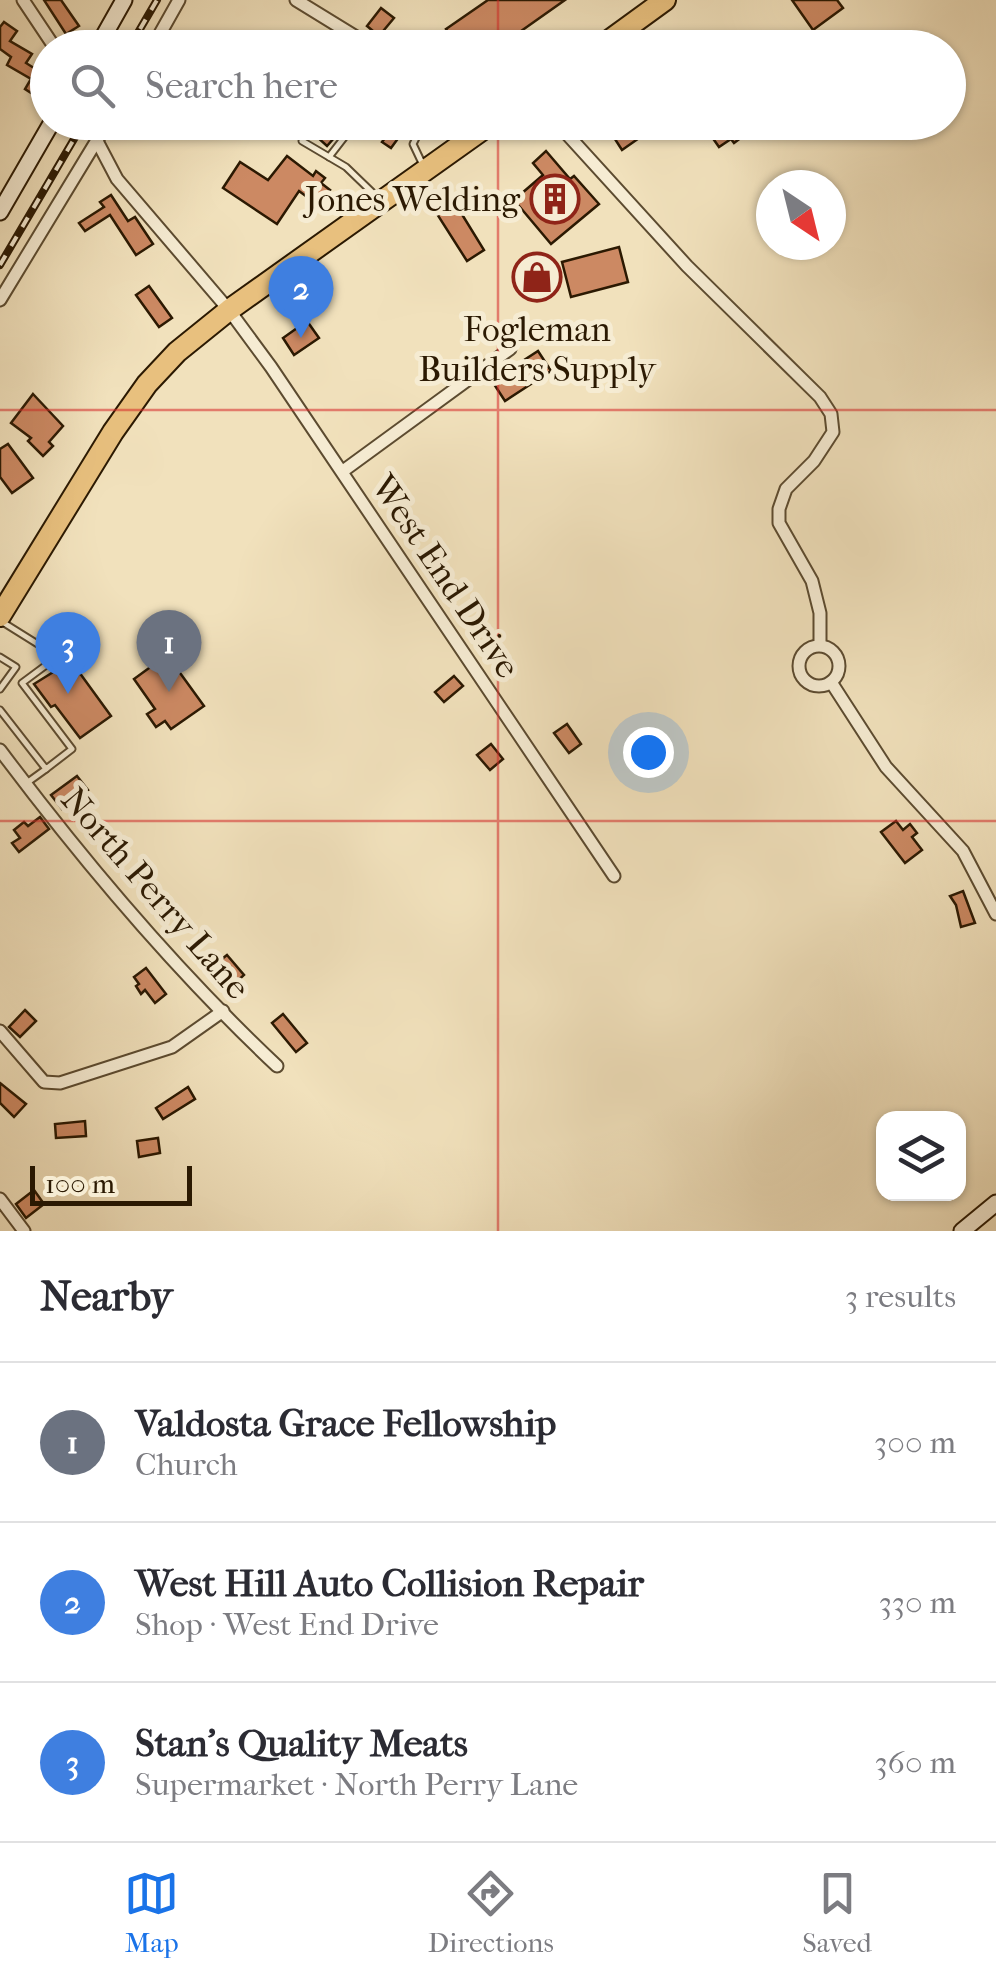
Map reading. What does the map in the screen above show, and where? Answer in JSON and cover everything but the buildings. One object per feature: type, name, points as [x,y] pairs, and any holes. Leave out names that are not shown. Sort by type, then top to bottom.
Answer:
[{"type":"highway","points":[[624,30],[665,0]]},
{"type":"highway","points":[[0,618],[135,399],[177,352],[229,310],[469,140]]},
{"type":"street","points":[[22,0],[43,30]]},
{"type":"street","points":[[107,30],[124,0]]},
{"type":"street","points":[[162,30],[179,0]]},
{"type":"street","points":[[296,0],[345,30]]},
{"type":"street","points":[[0,212],[42,140]]},
{"type":"street","points":[[572,140],[687,266],[820,397],[831,414],[833,432],[814,461],[786,489],[778,509],[779,523],[812,581],[820,613],[820,645]]},
{"type":"street","points":[[0,300],[97,141]]},
{"type":"street","name":"West End Drive","points":[[97,141],[117,179],[229,310],[614,876]]},
{"type":"street","points":[[342,471],[510,349]]},
{"type":"street","points":[[820,645],[828,646],[838,656],[839,670],[832,682],[811,685],[800,675],[802,654],[820,645]]},
{"type":"street","points":[[832,682],[886,768],[963,851],[996,914]]},
{"type":"street","name":"North Perry Lane","points":[[0,750],[133,915],[277,1066]]},
{"type":"street","points":[[0,1031],[44,1082],[60,1083],[172,1047],[222,1011]]},
{"type":"street","points":[[0,1199],[24,1231]]},
{"type":"street","points":[[962,1231],[996,1202]]},
{"type":"lane","points":[[330,156],[342,140]]},
{"type":"lane","points":[[415,140],[413,144],[426,170]]},
{"type":"lane","points":[[459,140],[462,145]]},
{"type":"lane","points":[[302,141],[346,167],[382,201]]},
{"type":"lane","points":[[0,618],[52,653],[53,660],[22,683]]},
{"type":"lane","points":[[0,657],[16,667],[22,683],[72,750],[26,784]]},
{"type":"lane","points":[[0,689],[16,667]]},
{"type":"lane","points":[[0,710],[46,769]]},
{"type":"railway","points":[[140,30],[157,0]]},
{"type":"railway","points":[[0,265],[73,140]]},
{"type":"place","name":"Jones Welding","points":[[555,199]]},
{"type":"place","name":"Fogleman Builders Supply","points":[[537,277]]},
{"type":"place","name":"West Hill Auto Collision Repair","points":[[301,338]]},
{"type":"place","name":"Valdosta Grace Fellowship","points":[[169,692]]},
{"type":"place","name":"Stan's Quality Meats","points":[[68,694]]}]
